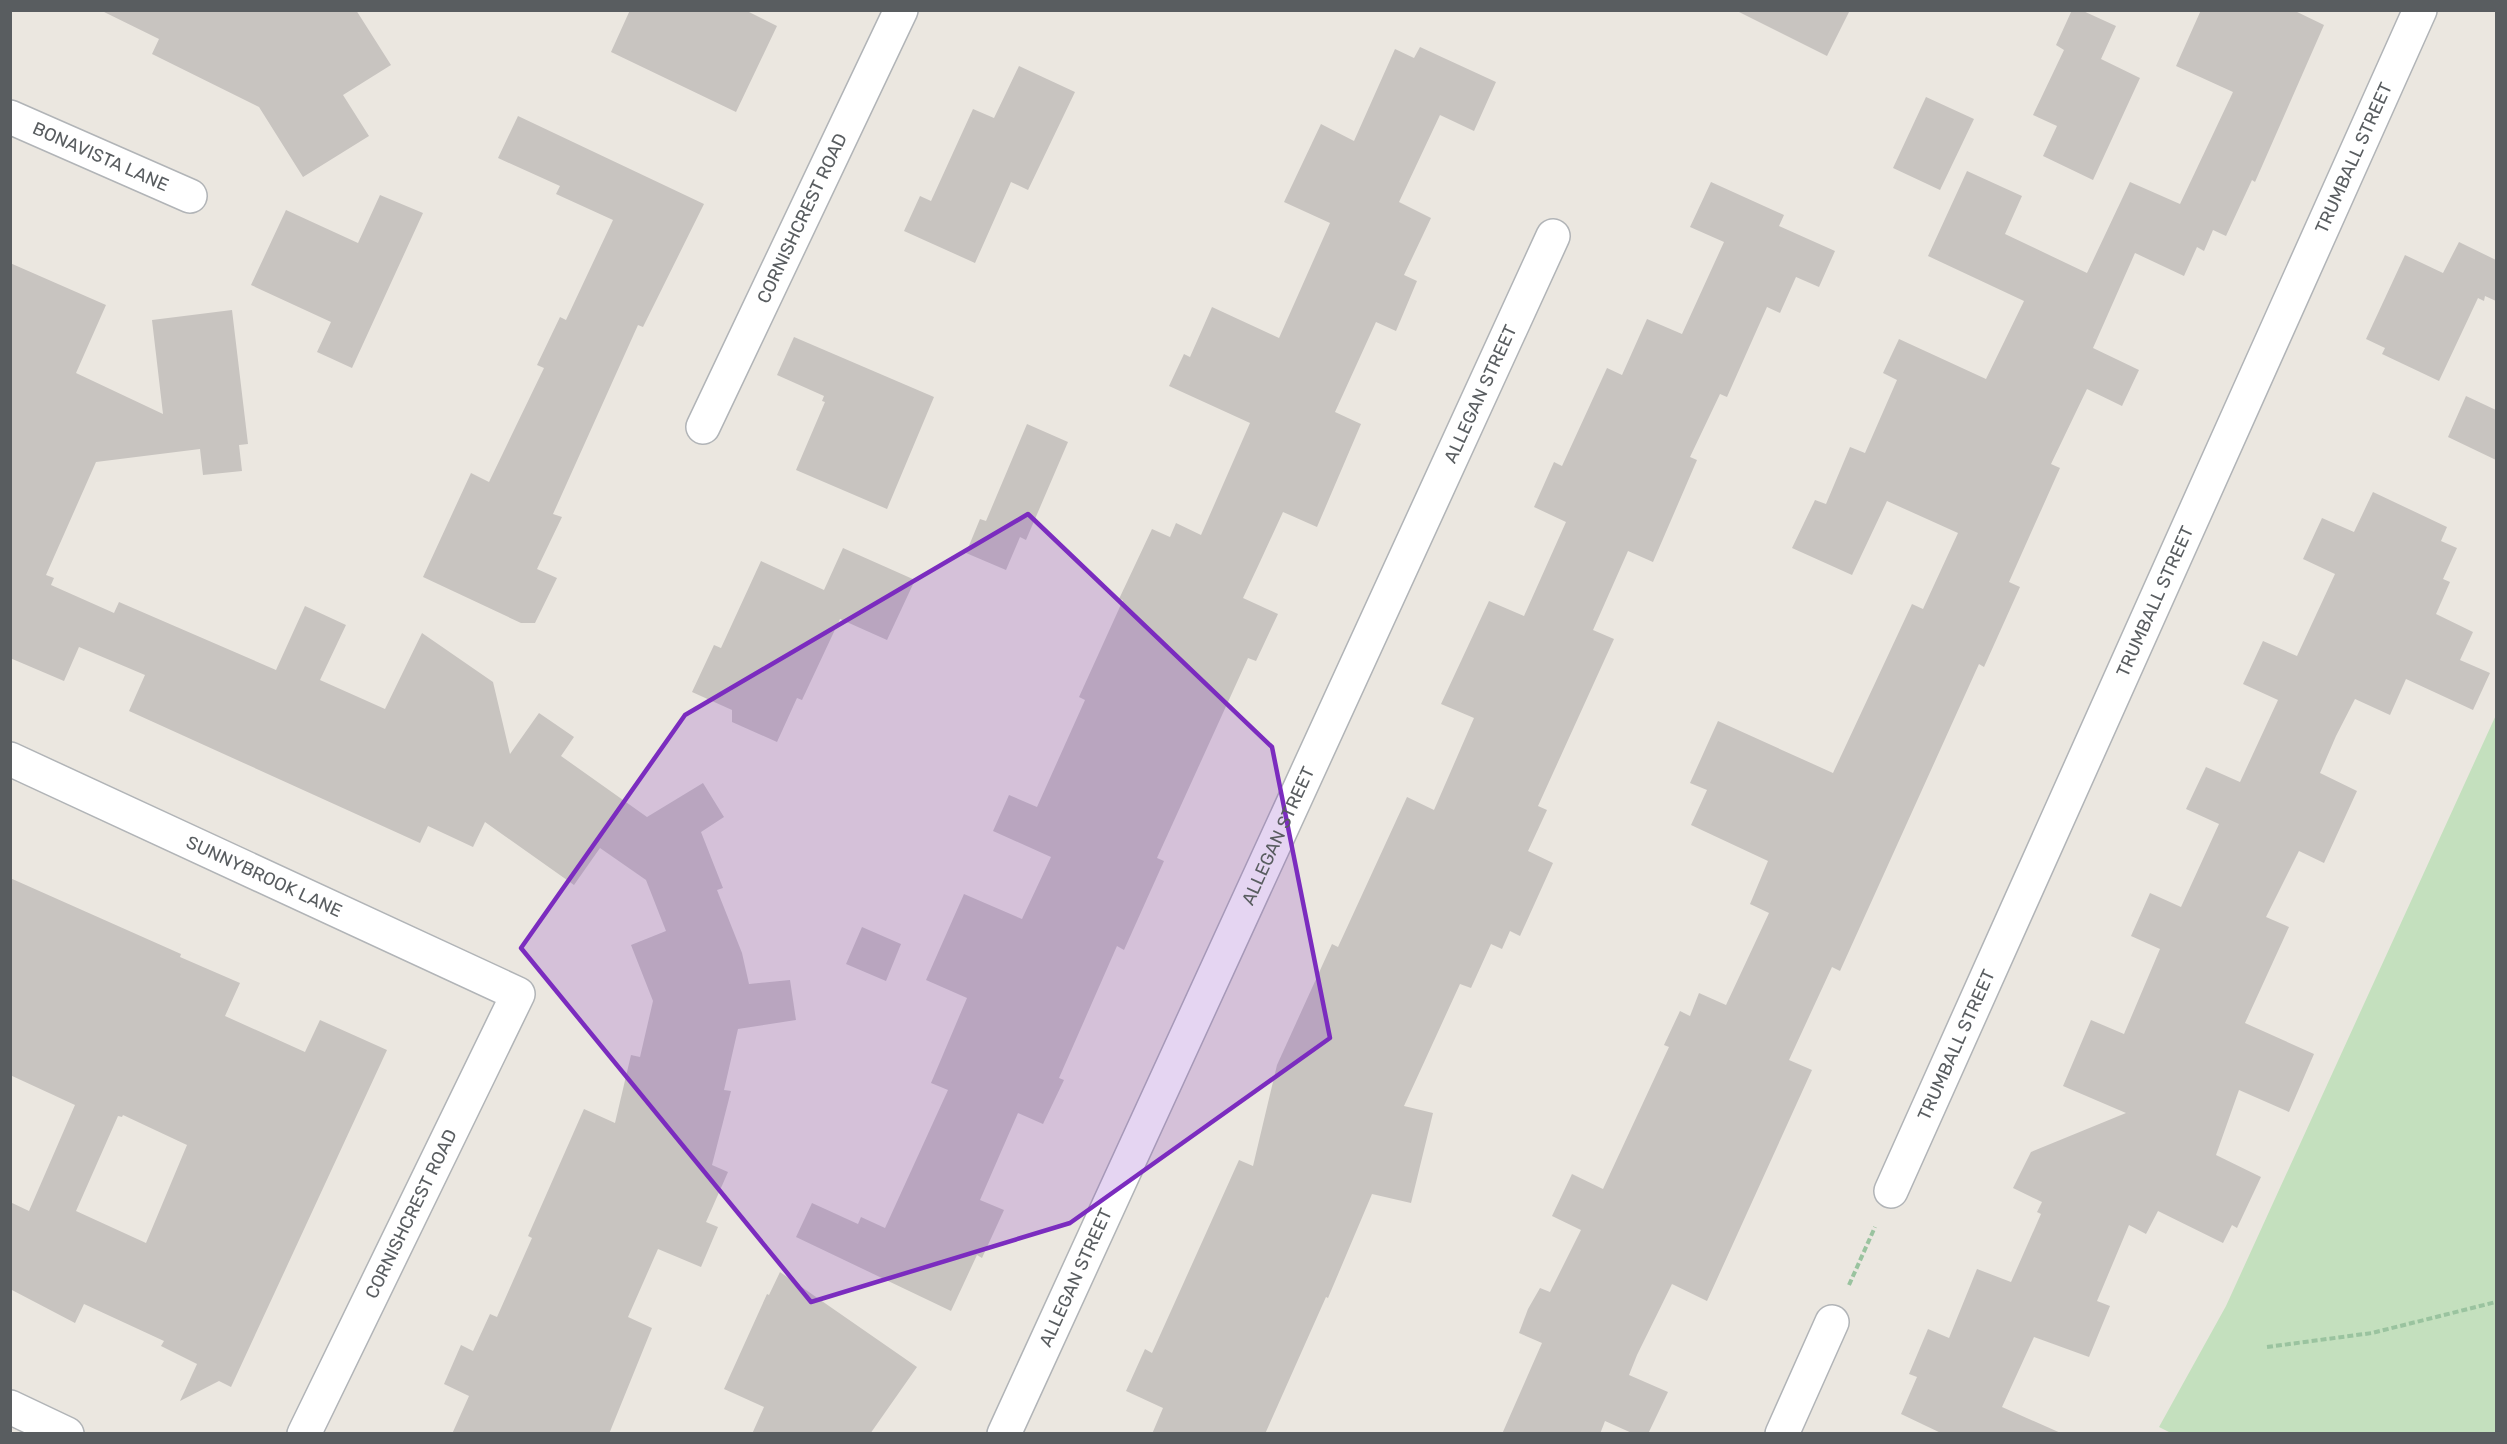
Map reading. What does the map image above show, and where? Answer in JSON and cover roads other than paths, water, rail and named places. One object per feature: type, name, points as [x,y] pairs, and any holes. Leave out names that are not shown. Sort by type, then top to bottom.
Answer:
[{"type":"street","name":"CORNISHCREST ROAD","points":[[703,427],[901,10]]},
{"type":"street","name":"TRUMBALL STREET","points":[[1891,1191],[2420,10]]},
{"type":"street","name":"BONAVISTA LANE","points":[[10,117],[190,196]]},
{"type":"street","name":"ALLEGAN STREET","points":[[1004,1434],[1552,236]]},
{"type":"street","name":"SUNNYBROOK LANE","points":[[10,759],[518,993]]},
{"type":"street","name":"CORNISHCREST ROAD","points":[[304,1434],[518,993]]},
{"type":"street","points":[[1782,1434],[1832,1322]]},
{"type":"street","points":[[10,1407],[67,1434]]}]
